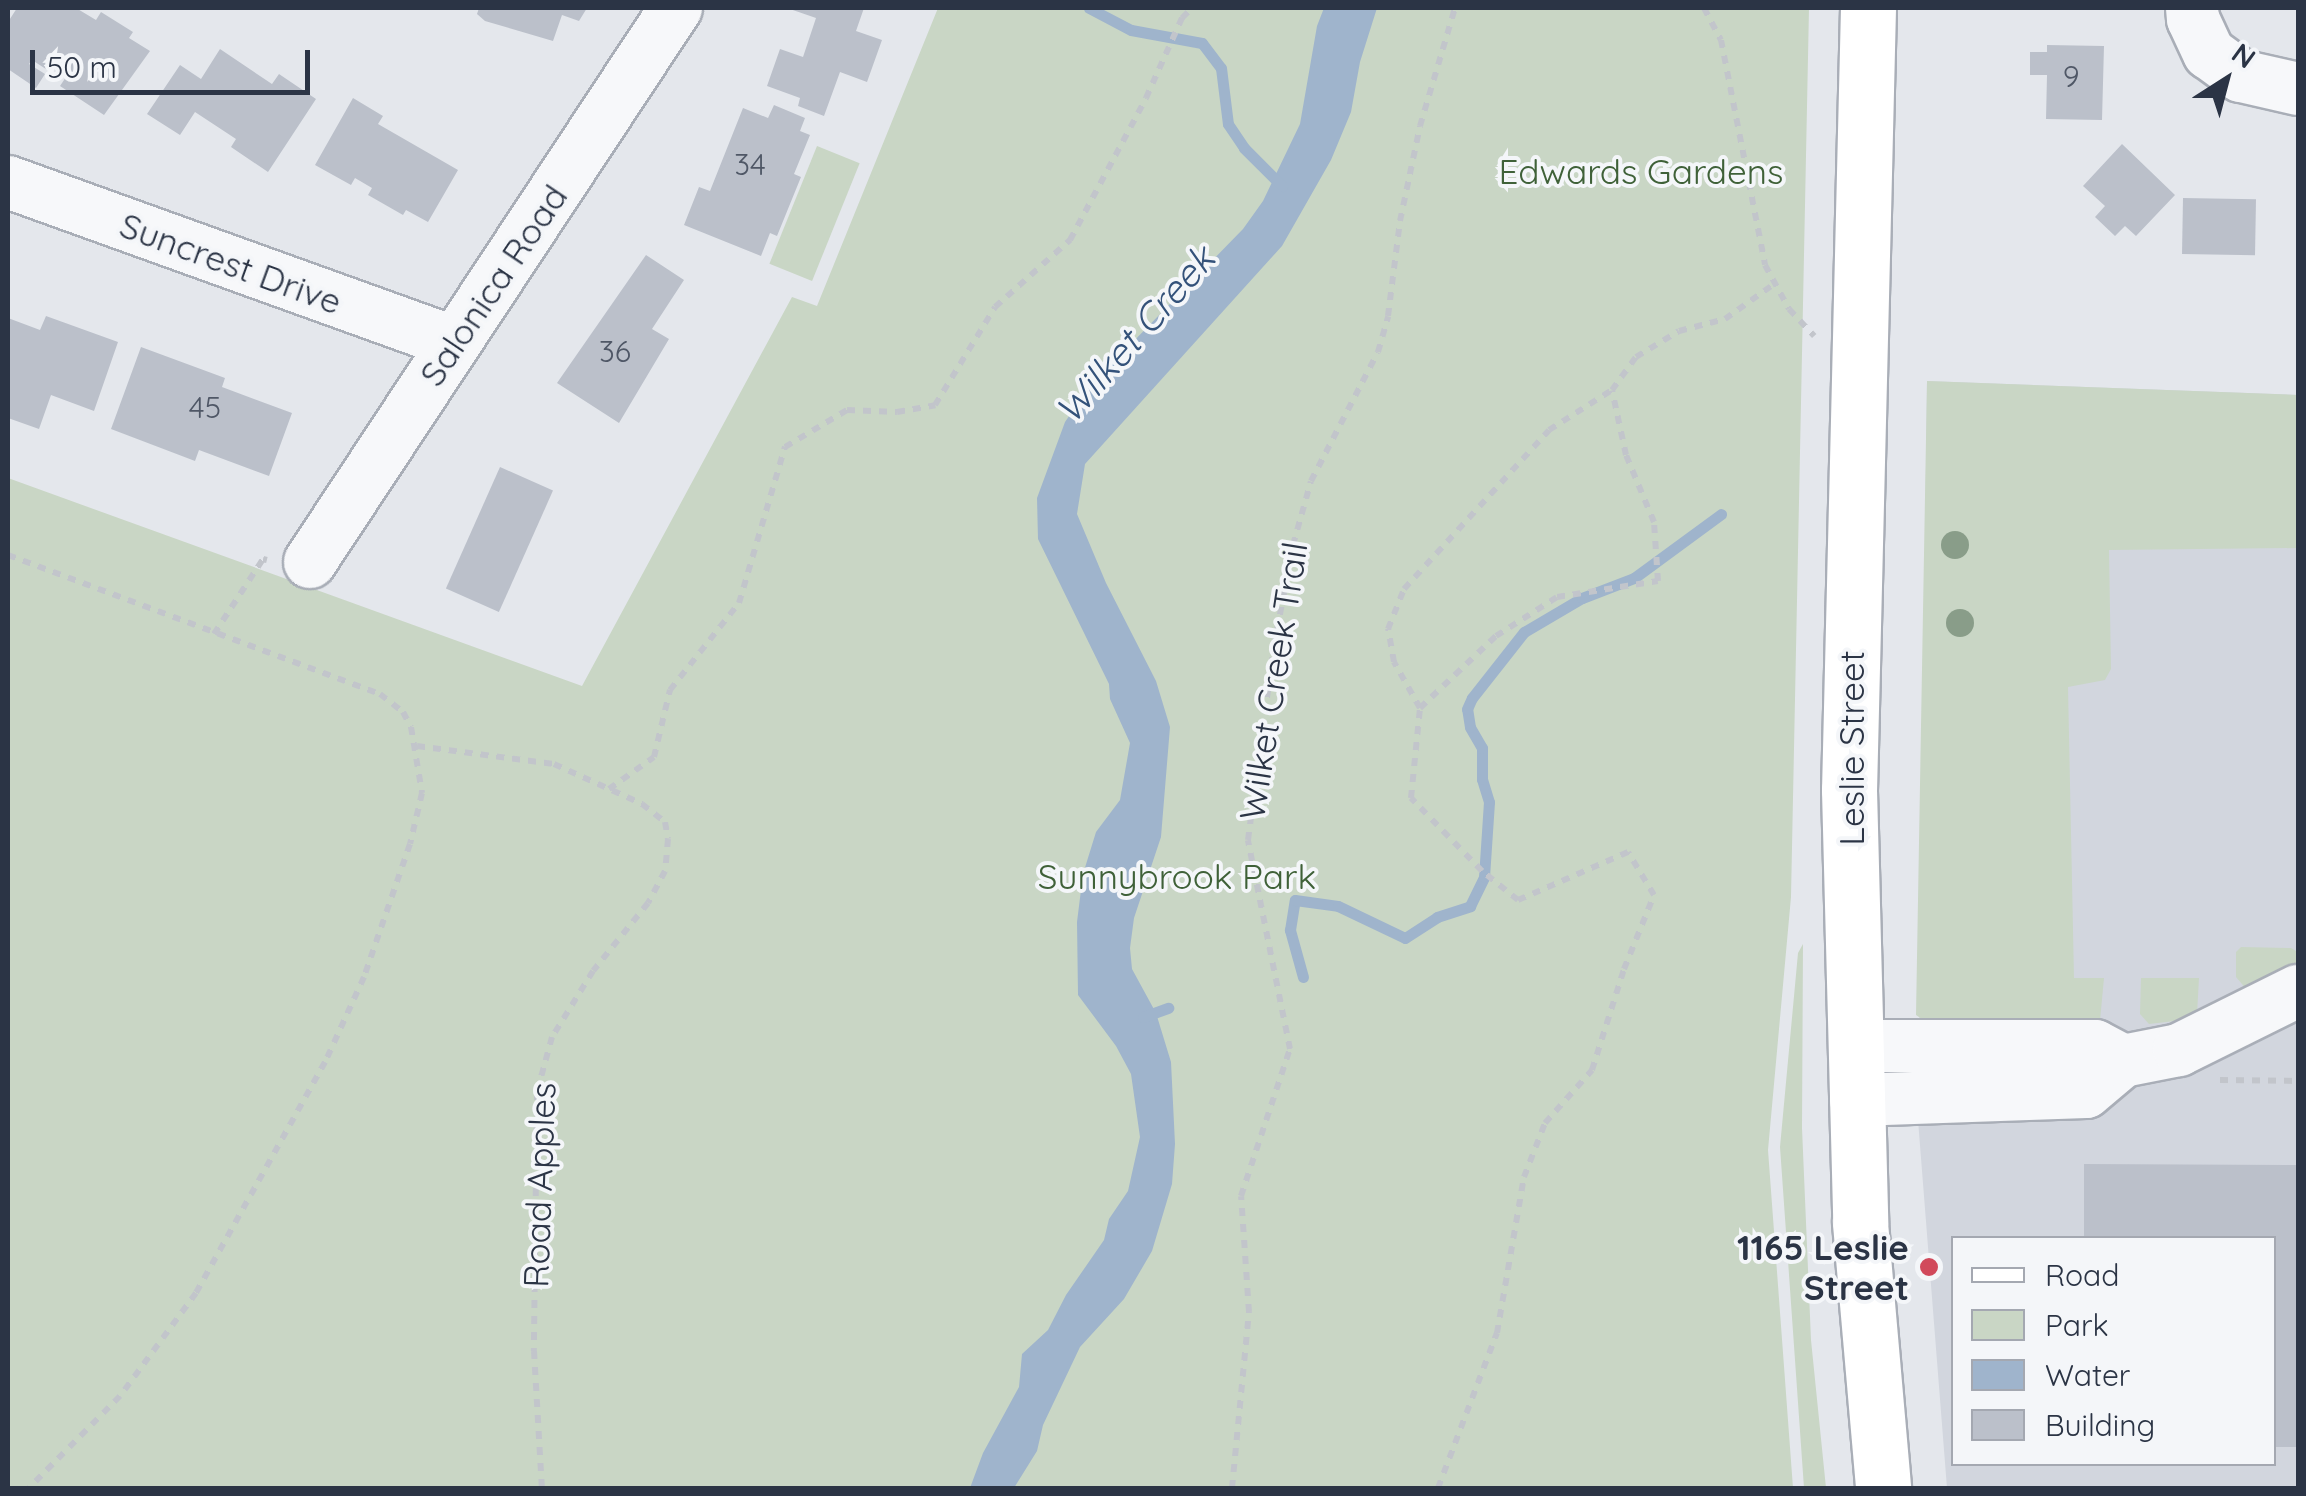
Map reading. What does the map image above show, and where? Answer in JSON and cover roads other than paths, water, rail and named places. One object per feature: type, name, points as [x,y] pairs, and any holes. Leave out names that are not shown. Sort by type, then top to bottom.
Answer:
[{"type":"main road","name":"Leslie Street","points":[[1868,8],[1849,790],[1860,1223],[1884,1488]]},
{"type":"street","name":"Salonica Road","points":[[294,556],[454,343],[676,8]]},
{"type":"street","points":[[2192,8],[2192,19],[2210,53],[2241,76],[2298,89]]},
{"type":"street","name":"Suncrest Drive","points":[[8,182],[454,343]]},
{"type":"street","points":[[1856,1100],[2086,1092],[2123,1062],[2179,1050],[2298,991]]},
{"type":"street","points":[[1855,1046],[2095,1046],[2123,1062]]},
{"type":"water","points":[[1324,8],[1377,8],[1360,62],[1351,112],[1331,160],[1282,246],[1085,464],[1077,514],[1106,583],[1156,681],[1170,727],[1161,837],[1134,918],[1130,948],[1132,969],[1156,1013],[1171,1062],[1175,1144],[1172,1184],[1152,1251],[1124,1299],[1080,1347],[1043,1425],[1037,1451],[1014,1488],[970,1488],[983,1453],[1019,1387],[1022,1354],[1048,1330],[1066,1295],[1104,1240],[1109,1219],[1128,1191],[1140,1137],[1131,1074],[1116,1046],[1078,995],[1077,922],[1083,874],[1096,832],[1120,800],[1130,743],[1110,699],[1109,684],[1038,539],[1037,498],[1065,422],[1089,387],[1243,229],[1263,201],[1300,124],[1317,26]]},
{"type":"waterway","points":[[1089,8],[1131,30],[1202,43],[1221,68],[1228,124],[1244,148],[1282,186]]},
{"type":"waterway","points":[[1303,977],[1290,930],[1295,900],[1338,906],[1405,938],[1437,917],[1470,906],[1484,877],[1489,802],[1482,779],[1482,748],[1470,727],[1467,709],[1472,698],[1524,632],[1582,598],[1634,578],[1721,514]]},
{"type":"waterway","points":[[1143,1017],[1168,1008]]},
{"type":"place","name":"1165 Leslie Street","points":[[1929,1267]]},
{"type":"park label","name":"Edwards Gardens","points":[[1641,171]]},
{"type":"park label","name":"Sunnybrook Park","points":[[1177,876]]},
{"type":"water label","name":"Wilket Creek","points":[[1135,335]]}]
